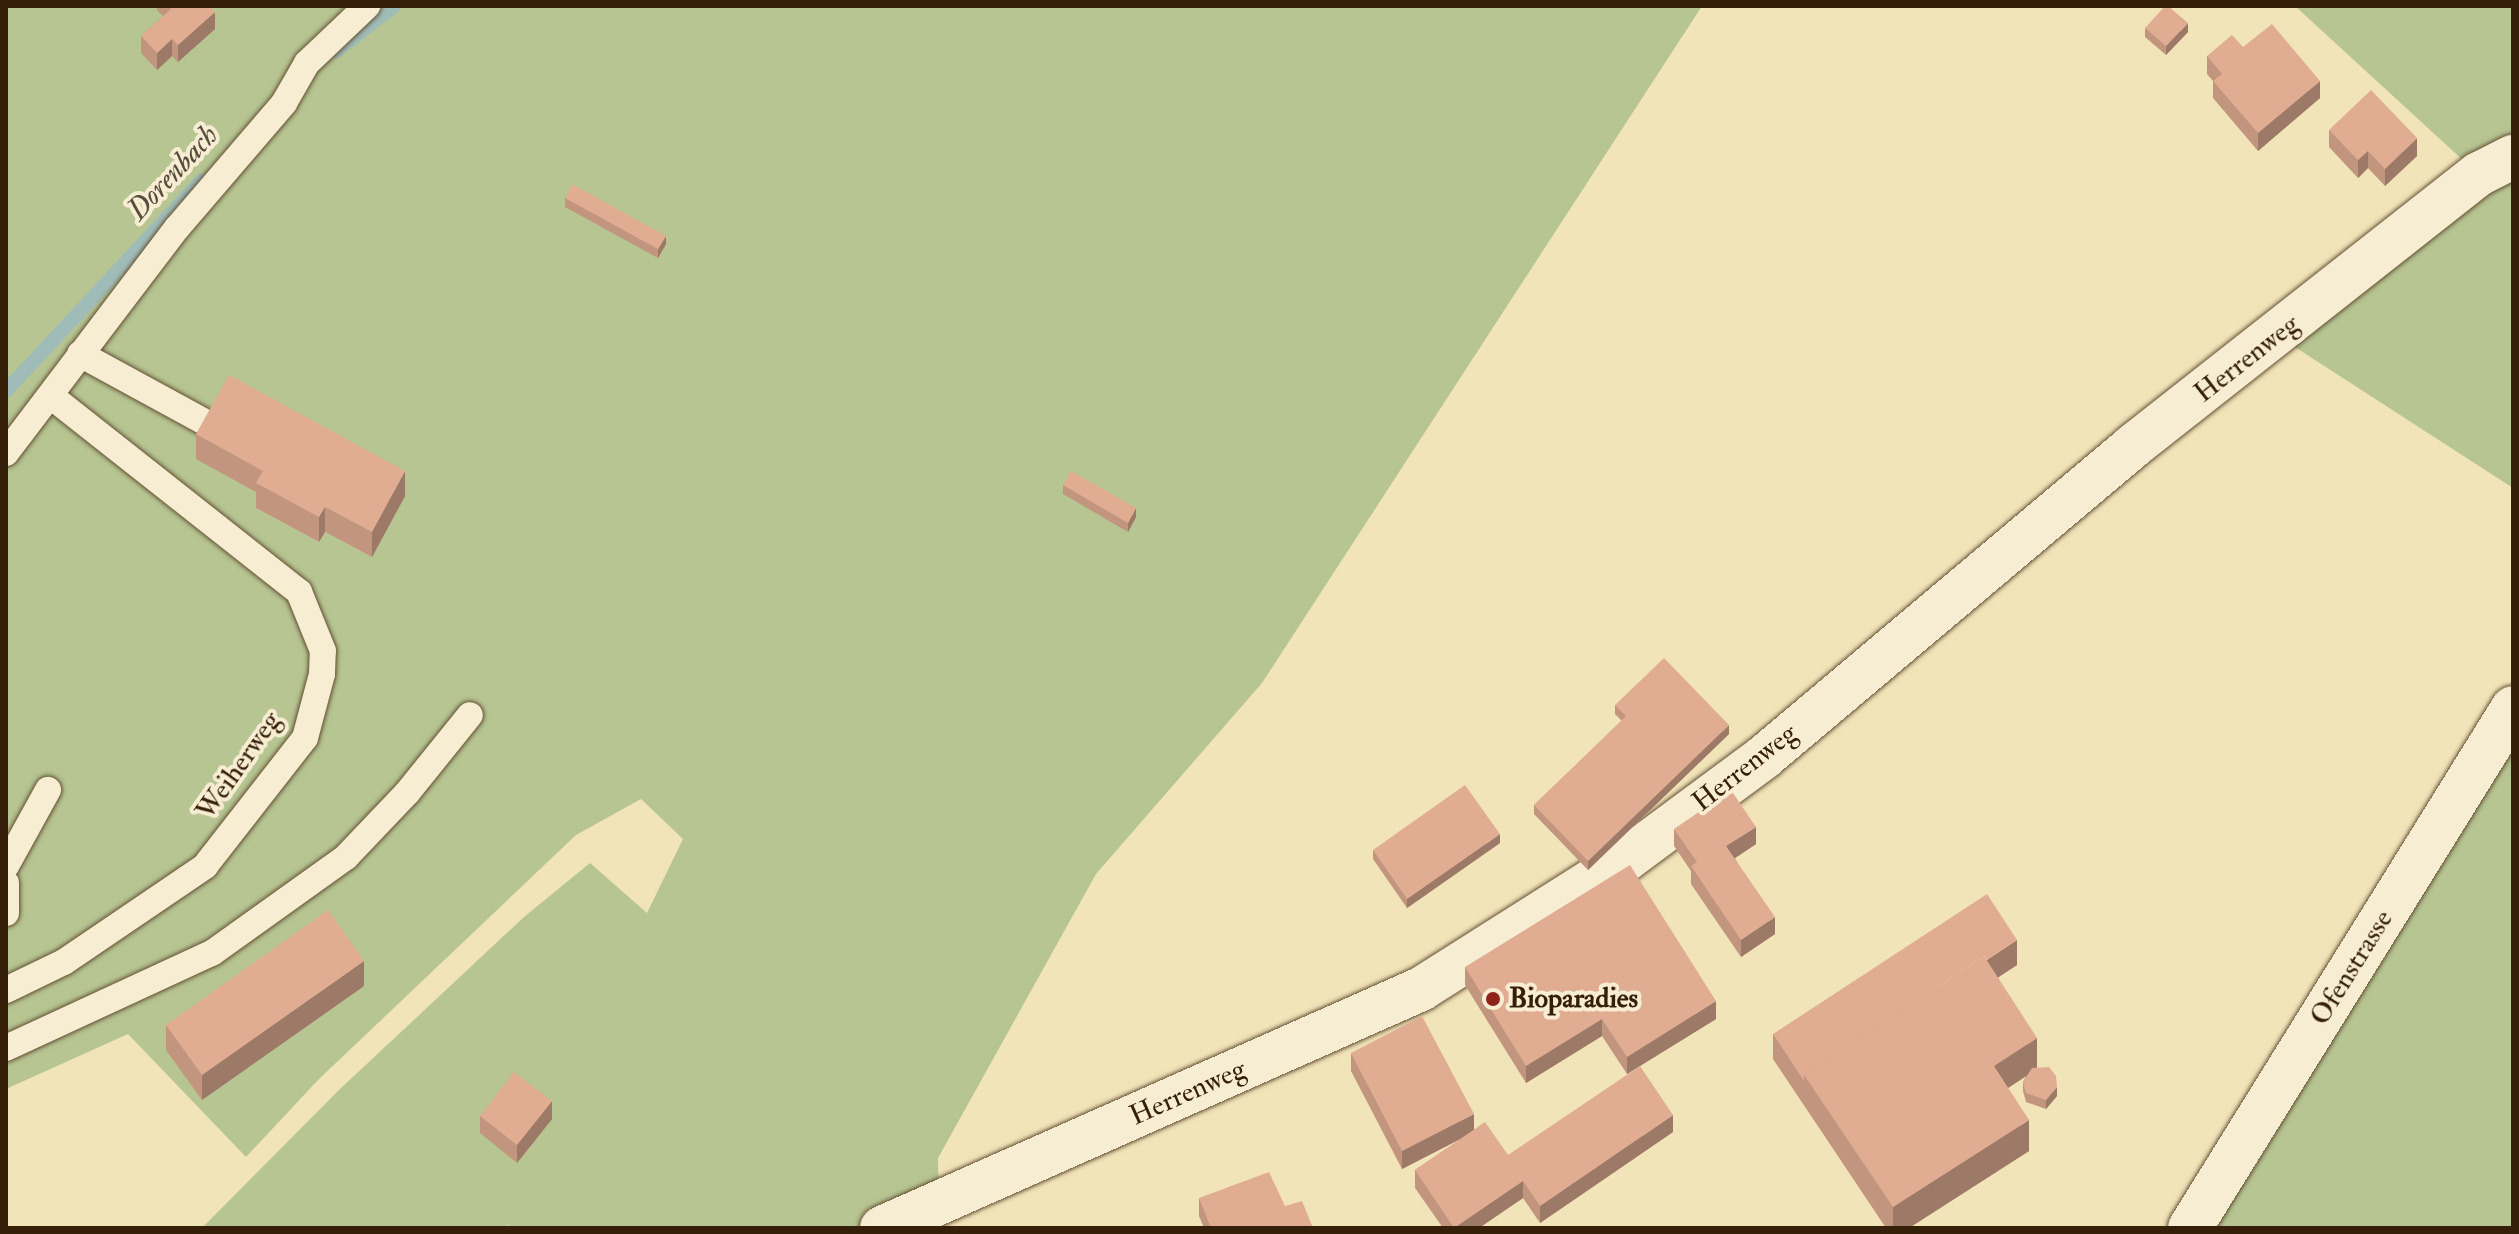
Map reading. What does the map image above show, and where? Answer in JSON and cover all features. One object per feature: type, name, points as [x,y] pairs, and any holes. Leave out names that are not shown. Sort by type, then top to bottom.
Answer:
[{"type":"street","name":"Herrenweg","points":[[882,1228],[1421,989],[1625,860],[1764,757],[2133,446],[2479,174],[2513,157]]},
{"type":"street","name":"Ofenstrasse","points":[[2190,1228],[2513,708]]},
{"type":"lane","points":[[6,453],[52,397],[80,354],[284,103],[307,63],[367,6]]},
{"type":"lane","points":[[80,354],[214,427]]},
{"type":"lane","name":"Weiherweg","points":[[6,990],[64,962],[205,866],[305,738],[323,662],[323,651],[299,592],[52,397]]},
{"type":"lane","points":[[6,1048],[212,953],[346,857],[407,793],[470,715]]},
{"type":"lane","points":[[6,866],[48,790]]},
{"type":"lane","points":[[6,883],[6,913]]},
{"type":"green space","points":[[6,6],[1702,6],[1262,683],[1096,874],[938,1158],[939,1204],[882,1228],[513,1228],[507,1224],[510,1228],[202,1228],[340,1089],[524,917],[590,863],[647,913],[683,839],[641,799],[576,835],[318,1080],[246,1157],[128,1034],[6,1089]],"holes":[[[263,496],[372,557],[325,532],[319,542],[256,508]]]},
{"type":"green space","points":[[2295,6],[2513,6],[2513,488],[2278,336],[2478,174]]},
{"type":"green space","points":[[2513,708],[2513,1228],[2190,1228]]},
{"type":"building","points":[[169,6],[210,6],[215,12],[178,45],[172,39],[157,53],[141,36],[171,9]]},
{"type":"building","points":[[2165,6],[2188,23],[2166,46],[2145,28]]},
{"type":"building","points":[[2272,24],[2320,81],[2258,133],[2213,81],[2222,74],[2207,56],[2232,35],[2243,47]]},
{"type":"building","points":[[2371,90],[2417,138],[2385,169],[2368,151],[2358,160],[2329,130]]},
{"type":"building","points":[[572,184],[666,236],[658,249],[565,198]]},
{"type":"building","points":[[229,375],[405,471],[372,532],[325,507],[319,517],[256,483],[263,471],[196,434]]},
{"type":"building","points":[[1071,471],[1136,508],[1128,523],[1063,485]]},
{"type":"building","points":[[1664,658],[1729,725],[1588,861],[1534,805],[1626,716],[1615,705]]},
{"type":"building","points":[[1465,785],[1500,834],[1407,899],[1373,850]]},
{"type":"building","points":[[1731,790],[1756,827],[1726,846],[1775,917],[1741,940],[1691,866],[1697,862],[1674,829]]},
{"type":"building","points":[[1630,865],[1716,1001],[1627,1057],[1602,1019],[1526,1066],[1465,967]]},
{"type":"building","points":[[1987,894],[2017,940],[1987,960],[1984,956],[1804,1075],[1804,1081],[1773,1034]]},
{"type":"building","points":[[328,910],[364,961],[202,1075],[166,1025]]},
{"type":"building","points":[[1984,956],[2037,1038],[1994,1066],[2029,1120],[1893,1207],[1804,1075]]},
{"type":"building","points":[[1422,1016],[1474,1114],[1402,1151],[1351,1053]]},
{"type":"building","points":[[1640,1066],[1673,1115],[1540,1206],[1523,1181],[1454,1228],[1415,1170],[1485,1122],[1508,1155]]},
{"type":"building","points":[[2049,1067],[2056,1076],[2057,1087],[2046,1100],[2026,1093],[2023,1082],[2032,1068]]},
{"type":"building","points":[[514,1072],[552,1101],[517,1145],[480,1116]]},
{"type":"building","points":[[1269,1172],[1285,1206],[1302,1201],[1313,1228],[1211,1228],[1199,1198]]},
{"type":"waterway","name":"Dorenbach","points":[[335,52],[394,6]]},
{"type":"waterway","name":"Dorenbach","points":[[6,391],[202,180]]},
{"type":"place","name":"Bioparadies","points":[[1493,999]]}]
